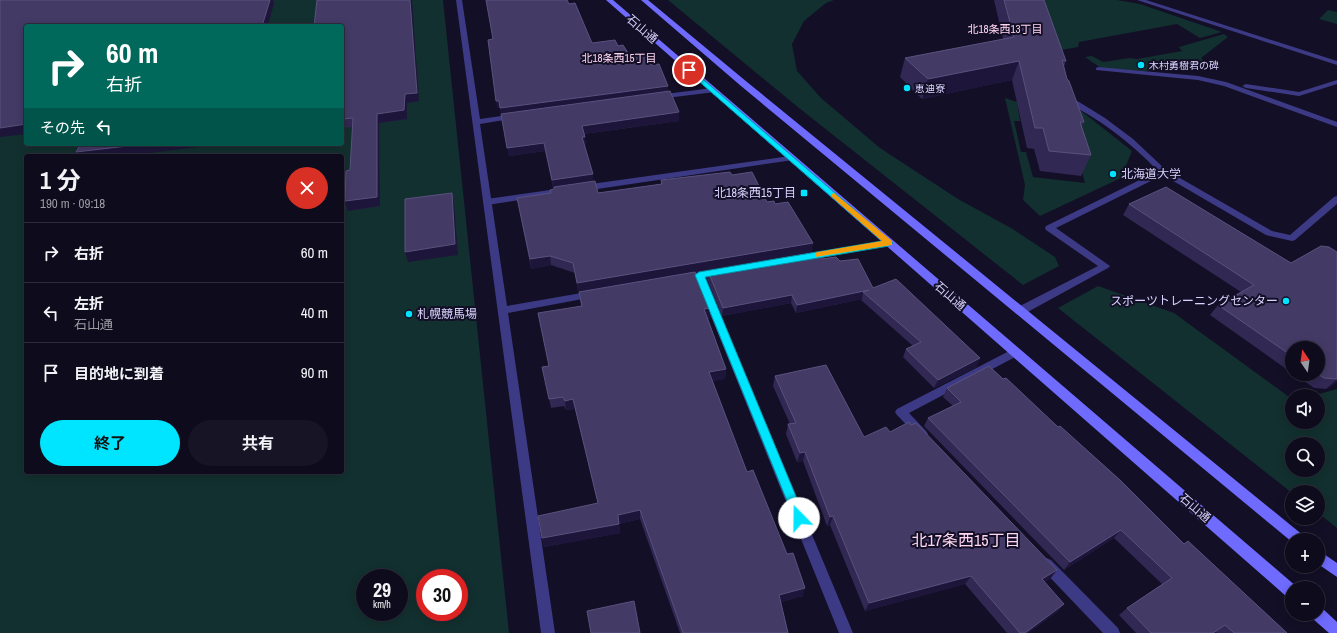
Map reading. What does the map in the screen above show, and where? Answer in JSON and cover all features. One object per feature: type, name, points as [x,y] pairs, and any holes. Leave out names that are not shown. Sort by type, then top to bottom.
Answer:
[{"type":"main road","name":"石山通","points":[[609,0],[1285,586]]},
{"type":"main road","name":"石山通","points":[[644,0],[1290,533]]},
{"type":"main road","points":[[1325,562],[1337,571]]},
{"type":"main road","points":[[1325,620],[1337,631]]},
{"type":"street","points":[[459,0],[548,633]]},
{"type":"street","points":[[1140,0],[1337,63]]},
{"type":"street","points":[[1098,69],[1198,78],[1226,84],[1299,94],[1337,82]]},
{"type":"street","points":[[1226,84],[1337,125]]},
{"type":"street","points":[[646,99],[712,90]]},
{"type":"street","points":[[1063,97],[1079,104],[1142,150],[1163,172],[1269,233],[1292,238],[1337,199]]},
{"type":"street","points":[[476,122],[523,115]]},
{"type":"street","points":[[487,202],[790,158]]},
{"type":"street","points":[[1020,311],[1105,266],[1049,228],[1163,172]]},
{"type":"street","points":[[800,258],[889,243]]},
{"type":"street","points":[[676,279],[730,270]]},
{"type":"street","points":[[699,275],[846,633]]},
{"type":"street","points":[[502,310],[600,292]]},
{"type":"street","points":[[932,445],[901,412],[1015,352]]},
{"type":"street","points":[[1036,553],[1113,633]]},
{"type":"green space","name":"札幌競馬場","points":[[0,0],[443,0],[509,633],[0,633]]},
{"type":"green space","points":[[668,0],[834,0],[826,3],[804,21],[792,44],[797,71],[821,98],[880,148],[958,199],[1011,228],[1055,257],[1059,266],[1023,285],[799,108]]},
{"type":"green space","points":[[1032,0],[1117,0],[1140,4],[1222,32],[1200,38],[1177,24],[1079,42],[1078,47],[1061,50]]},
{"type":"green space","points":[[1328,10],[1337,12],[1337,24],[1319,19]]},
{"type":"green space","points":[[1224,34],[1228,37],[1201,58],[1208,65],[1144,71],[1101,68],[1085,57],[1092,56],[1103,62],[1130,58],[1137,59],[1182,51],[1179,47]]},
{"type":"green space","points":[[1005,98],[1017,102],[1020,121],[1014,121],[1021,152],[1026,152],[1033,177],[1085,183],[1064,106],[1080,110],[1132,151],[1121,178],[1040,216],[1023,200],[1025,185]]},
{"type":"green space","points":[[1098,286],[1174,313],[1285,394],[1285,429],[1325,429],[1325,392],[1337,389],[1337,528],[1325,519],[1325,485],[1285,485],[1285,487],[1058,308]]},
{"type":"building","points":[[0,0],[270,0],[263,24],[24,24],[24,124],[0,128]]},
{"type":"building","points":[[317,0],[410,0],[417,93],[405,94],[404,110],[377,114],[377,197],[345,201],[346,171],[350,170],[353,118],[344,119],[344,24],[314,24]]},
{"type":"building","points":[[486,0],[567,0],[569,4],[575,3],[592,43],[615,40],[618,46],[623,45],[630,56],[646,54],[652,65],[659,64],[668,86],[500,108],[499,101],[496,101],[488,40],[493,39]]},
{"type":"building","points":[[1004,0],[1044,0],[1066,61],[1062,60],[1067,79],[1084,122],[1080,122],[1091,155],[1049,151],[1043,128],[1035,128],[1019,61],[928,79],[905,58],[1014,37]]},
{"type":"building","points":[[670,91],[679,112],[582,126],[585,137],[582,137],[593,174],[552,180],[544,143],[507,148],[501,114]]},
{"type":"building","points":[[80,146],[128,146],[76,152]]},
{"type":"building","points":[[730,172],[732,175],[752,172],[767,202],[774,201],[775,204],[788,202],[813,243],[577,283],[573,263],[550,256],[530,259],[517,198],[551,193],[550,190],[554,189],[554,187],[595,181],[598,193],[662,184],[661,180]]},
{"type":"building","name":"スポーツトレーニングセンター","points":[[1166,187],[1291,263],[1321,246],[1329,247],[1337,252],[1337,379],[1325,378],[1325,341],[1285,341],[1285,351],[1218,305],[1254,285],[1129,204]]},
{"type":"building","points":[[452,193],[455,244],[405,252],[405,199]]},
{"type":"building","points":[[818,252],[822,259],[836,257],[840,261],[858,259],[873,288],[896,279],[980,358],[938,380],[906,349],[921,342],[863,292],[869,290],[797,305],[792,295],[723,308],[708,271]]},
{"type":"building","points":[[695,272],[710,308],[704,309],[726,369],[709,372],[747,472],[753,470],[787,554],[793,553],[805,588],[779,595],[788,633],[683,633],[640,510],[618,515],[619,524],[542,538],[538,516],[598,503],[573,399],[565,401],[563,397],[549,399],[542,367],[549,366],[538,313],[582,306],[579,292]]},
{"type":"building","points":[[826,365],[864,437],[886,427],[890,432],[909,422],[911,425],[916,423],[1057,570],[1042,579],[1064,604],[1025,633],[1020,633],[971,576],[869,603],[833,516],[830,517],[805,452],[800,453],[788,424],[796,423],[775,376]]},
{"type":"building","points":[[989,366],[1003,379],[1006,378],[1058,427],[1060,426],[1120,480],[1184,544],[1188,541],[1287,633],[1234,633],[1225,625],[1213,633],[1151,633],[1127,608],[1172,578],[1121,530],[1070,562],[928,418],[961,402],[947,388]]},
{"type":"building","points":[[634,601],[640,633],[591,633],[587,611]]},
{"type":"slow traffic","points":[[818,255],[889,243],[834,196]]},
{"type":"place","name":"木村勇樹君の碑","points":[[1141,65]]},
{"type":"place","name":"恵迪寮","points":[[907,88]]},
{"type":"place","name":"北海道大学","points":[[1113,174]]},
{"type":"place","name":"北18条西15丁目","points":[[804,193]]},
{"type":"place","name":"スポーツトレーニングセンター","points":[[1286,301]]},
{"type":"place","name":"札幌競馬場","points":[[409,314]]},
{"type":"district","name":"北18条西13丁目","points":[[1005,29]]},
{"type":"district","name":"北18条西15丁目","points":[[619,58]]},
{"type":"district","name":"北17条西15丁目","points":[[966,540]]},
{"type":"route","points":[[689,70],[889,243],[699,275],[799,518]]}]
